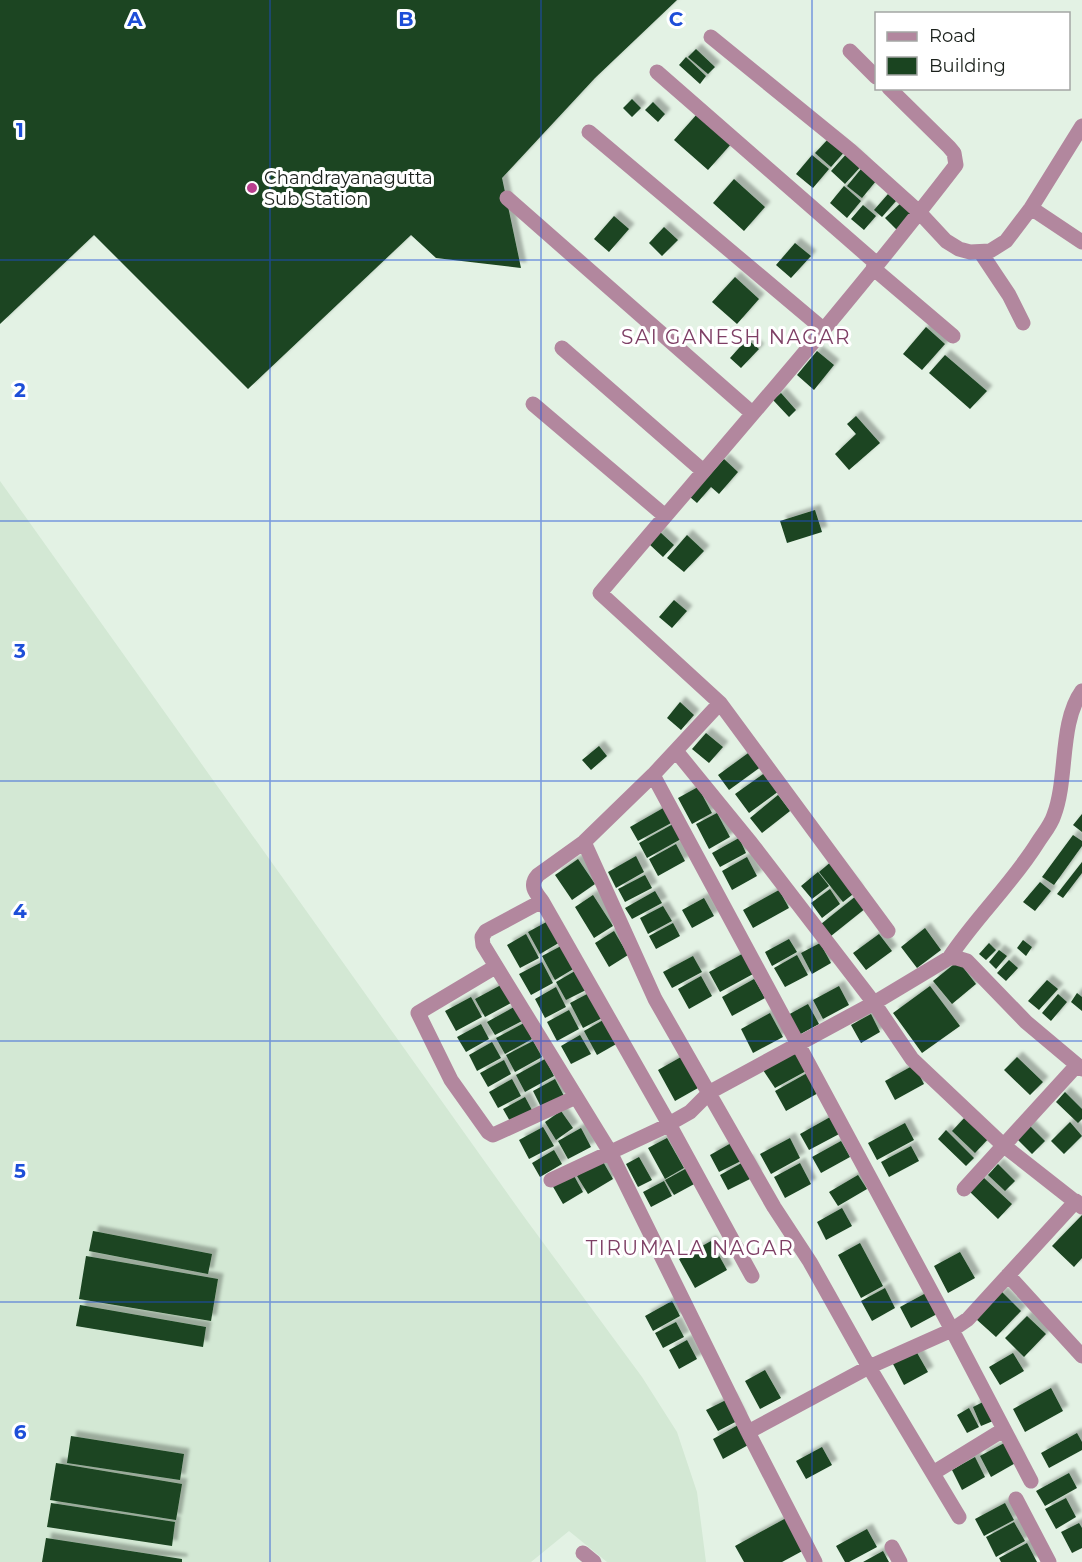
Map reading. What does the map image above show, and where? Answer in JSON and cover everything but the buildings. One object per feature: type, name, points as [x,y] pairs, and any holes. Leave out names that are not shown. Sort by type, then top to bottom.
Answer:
[{"type":"street","points":[[711,37],[850,150],[919,212],[946,241],[959,249],[981,253],[990,251],[1006,241],[1031,208],[1082,126]]},
{"type":"street","points":[[850,51],[875,76]]},
{"type":"street","points":[[657,72],[953,336]]},
{"type":"street","points":[[888,931],[720,703],[600,592],[823,329],[956,165],[956,159],[949,147],[891,90]]},
{"type":"street","points":[[589,132],[823,329]]},
{"type":"street","points":[[507,198],[752,413]]},
{"type":"street","points":[[1031,208],[1082,242]]},
{"type":"street","points":[[981,253],[1009,295],[1023,323]]},
{"type":"street","points":[[562,348],[703,471]]},
{"type":"street","points":[[533,404],[665,516]]},
{"type":"street","points":[[551,1180],[669,1124],[690,1112],[710,1092],[874,1003],[949,958],[966,933],[1013,879],[1054,817],[1063,784],[1067,736],[1077,698],[1082,691]]},
{"type":"street","points":[[720,703],[653,775],[584,842],[534,880],[533,889],[669,1124],[752,1276]]},
{"type":"street","points":[[676,751],[751,843],[874,1003],[912,1059],[1003,1145],[1079,1204],[968,1319],[952,1330],[869,1367],[748,1432]]},
{"type":"street","points":[[653,775],[1031,1481]]},
{"type":"street","points":[[584,842],[655,999],[774,1207],[810,1262],[869,1367],[959,1517]]},
{"type":"street","points":[[542,901],[486,931],[482,937],[483,945],[610,1152],[815,1562]]},
{"type":"street","points":[[949,958],[967,961],[1026,1022],[1080,1067],[1003,1145],[964,1189]]},
{"type":"street","points":[[495,967],[418,1013],[451,1080],[488,1132],[494,1135],[576,1097]]},
{"type":"street","points":[[1008,1275],[1082,1356]]},
{"type":"street","points":[[933,1473],[1003,1430]]},
{"type":"street","points":[[1016,1499],[1049,1562]]},
{"type":"street","points":[[892,1547],[900,1562]]},
{"type":"shaded area","points":[[0,481],[525,1218],[642,1377],[677,1432],[697,1492],[706,1562],[607,1562],[569,1531],[531,1562],[0,1562]]},
{"type":"place","name":"Chandrayanagutta Sub Station","points":[[252,188]]},
{"type":"district","name":"SAI GANESH NAGAR","points":[[736,337]]},
{"type":"district","name":"TIRUMALA NAGAR","points":[[690,1248]]}]
